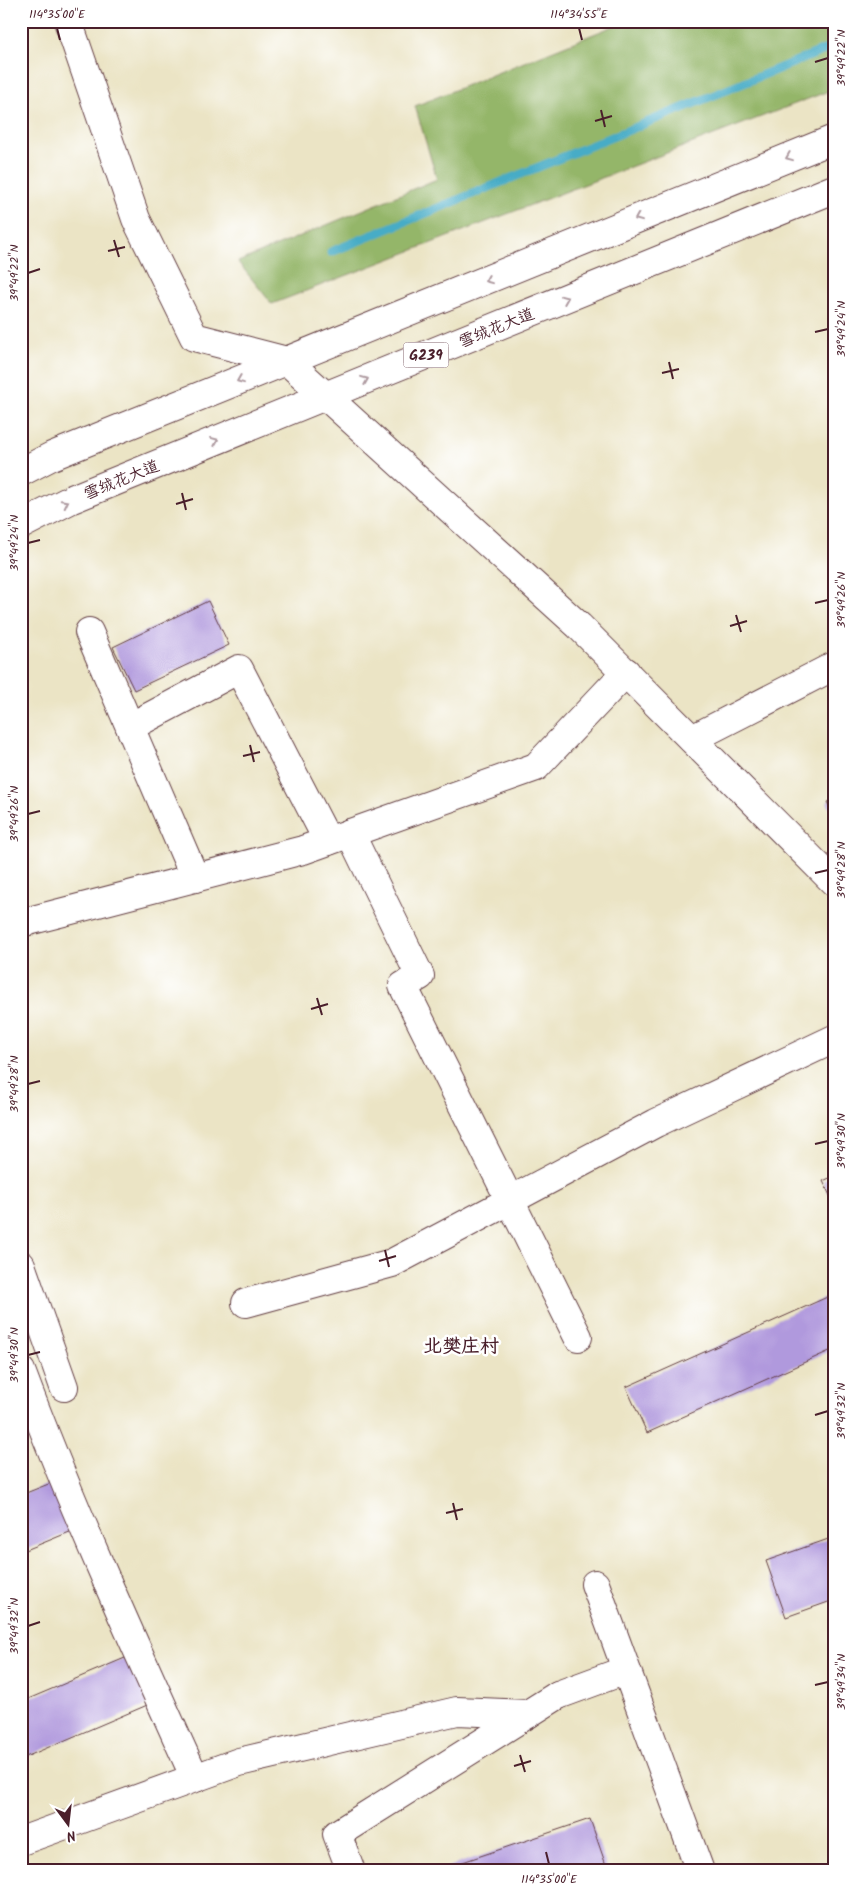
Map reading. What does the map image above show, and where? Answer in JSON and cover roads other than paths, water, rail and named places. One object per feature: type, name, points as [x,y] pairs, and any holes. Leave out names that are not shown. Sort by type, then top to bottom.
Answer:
[{"type":"main road","points":[[68,21],[136,219],[194,337],[287,361],[579,626],[834,882]]},
{"type":"main road","points":[[21,472],[52,456],[834,139]]},
{"type":"main road","name":"雪绒花大道","points":[[21,525],[72,499],[834,189]]},
{"type":"main road","points":[[89,632],[195,878]]},
{"type":"main road","points":[[692,739],[834,666]]},
{"type":"main road","points":[[130,727],[239,669],[420,976],[403,986],[578,1337]]},
{"type":"main road","points":[[21,923],[302,850],[536,767],[626,672]]},
{"type":"main road","points":[[246,1303],[392,1263],[656,1123],[834,1039]]},
{"type":"main road","points":[[21,1265],[64,1387]]},
{"type":"main road","points":[[21,1371],[62,1477],[122,1617],[196,1778]]},
{"type":"main road","points":[[595,1584],[700,1871]]},
{"type":"main road","points":[[351,1871],[337,1834],[558,1696],[626,1670]]},
{"type":"main road","points":[[21,1841],[239,1762],[457,1710],[528,1714]]},
{"type":"waterway","points":[[331,252],[834,46]]},
{"type":"district","name":"北樊庄村","points":[[461,1345]]}]
